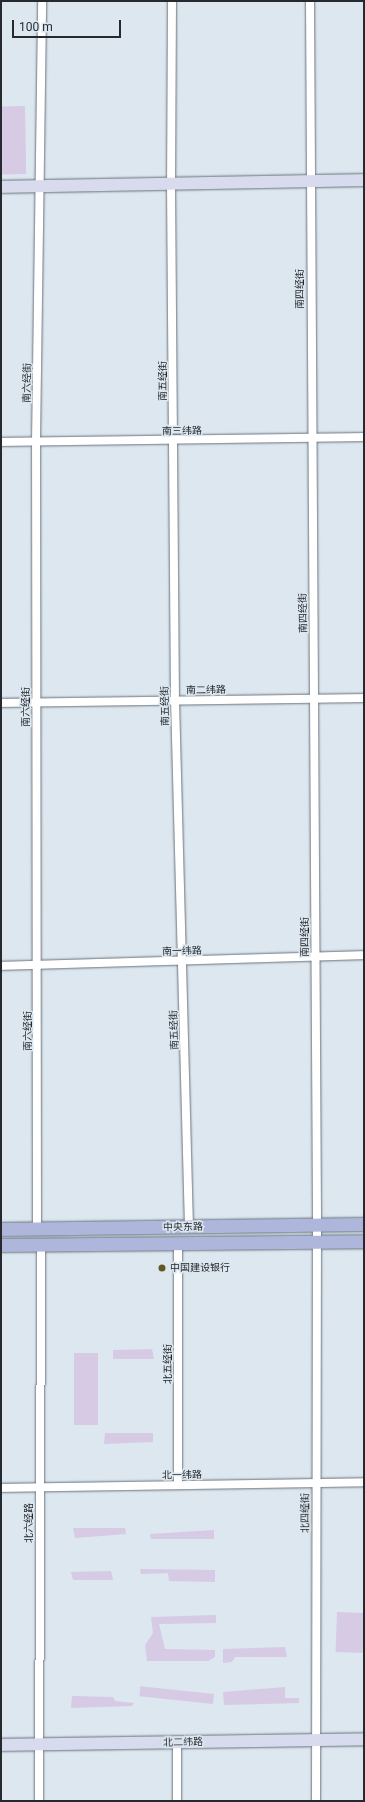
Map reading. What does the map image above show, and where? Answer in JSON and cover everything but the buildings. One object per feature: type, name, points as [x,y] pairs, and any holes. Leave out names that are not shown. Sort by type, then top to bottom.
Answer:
[{"type":"main road","name":"中央东路","points":[[1,1229],[364,1224]]},
{"type":"main road","name":"中央东路","points":[[1,1245],[364,1241]]},
{"type":"street","name":"南六经街","points":[[37,1228],[38,965],[36,442],[42,1]]},
{"type":"street","name":"南五经街","points":[[172,1],[171,184],[175,700],[189,1227]]},
{"type":"street","name":"南四经街","points":[[310,1],[316,1225]]},
{"type":"street","points":[[1,187],[364,180]]},
{"type":"street","name":"南三纬路","points":[[1,442],[173,441],[364,437]]},
{"type":"street","name":"南二纬路","points":[[1,703],[364,698]]},
{"type":"street","name":"南一纬路","points":[[1,966],[364,955]]},
{"type":"street","name":"北四经街","points":[[316,1225],[316,1801]]},
{"type":"street","name":"北五经街","points":[[178,1243],[178,1485]]},
{"type":"street","name":"北六经路","points":[[39,1801],[38,1745],[41,1245]]},
{"type":"street","name":"北一纬路","points":[[1,1488],[364,1482]]},
{"type":"street","name":"北二纬路","points":[[1,1745],[364,1739]]},
{"type":"street","points":[[177,1742],[177,1801]]},
{"type":"shaded area","points":[[1,106],[25,106],[26,174],[2,174]]},
{"type":"shaded area","points":[[152,1349],[154,1359],[113,1359],[113,1350]]},
{"type":"shaded area","points":[[74,1353],[98,1353],[98,1425],[74,1425]]},
{"type":"shaded area","points":[[105,1433],[153,1433],[153,1442],[104,1444]]},
{"type":"shaded area","points":[[73,1528],[125,1528],[126,1534],[75,1538]]},
{"type":"shaded area","points":[[214,1530],[214,1539],[151,1539],[150,1534]]},
{"type":"shaded area","points":[[140,1569],[215,1570],[215,1582],[169,1581],[168,1573],[141,1574]]},
{"type":"shaded area","points":[[111,1571],[113,1580],[73,1580],[71,1572]]},
{"type":"shaded area","points":[[337,1612],[364,1613],[363,1653],[336,1652]]},
{"type":"shaded area","points":[[216,1615],[216,1623],[159,1624],[165,1649],[215,1650],[215,1657],[208,1661],[147,1661],[145,1645],[153,1633],[151,1617]]},
{"type":"shaded area","points":[[285,1647],[287,1657],[235,1657],[232,1662],[223,1663],[223,1649]]},
{"type":"shaded area","points":[[140,1686],[214,1694],[213,1704],[139,1696]]},
{"type":"shaded area","points":[[285,1687],[285,1698],[299,1698],[299,1703],[224,1705],[223,1692]]},
{"type":"shaded area","points":[[72,1696],[113,1697],[115,1701],[134,1703],[132,1706],[71,1708]]},
{"type":"place","name":"中国建设银行","points":[[162,1268]]}]
